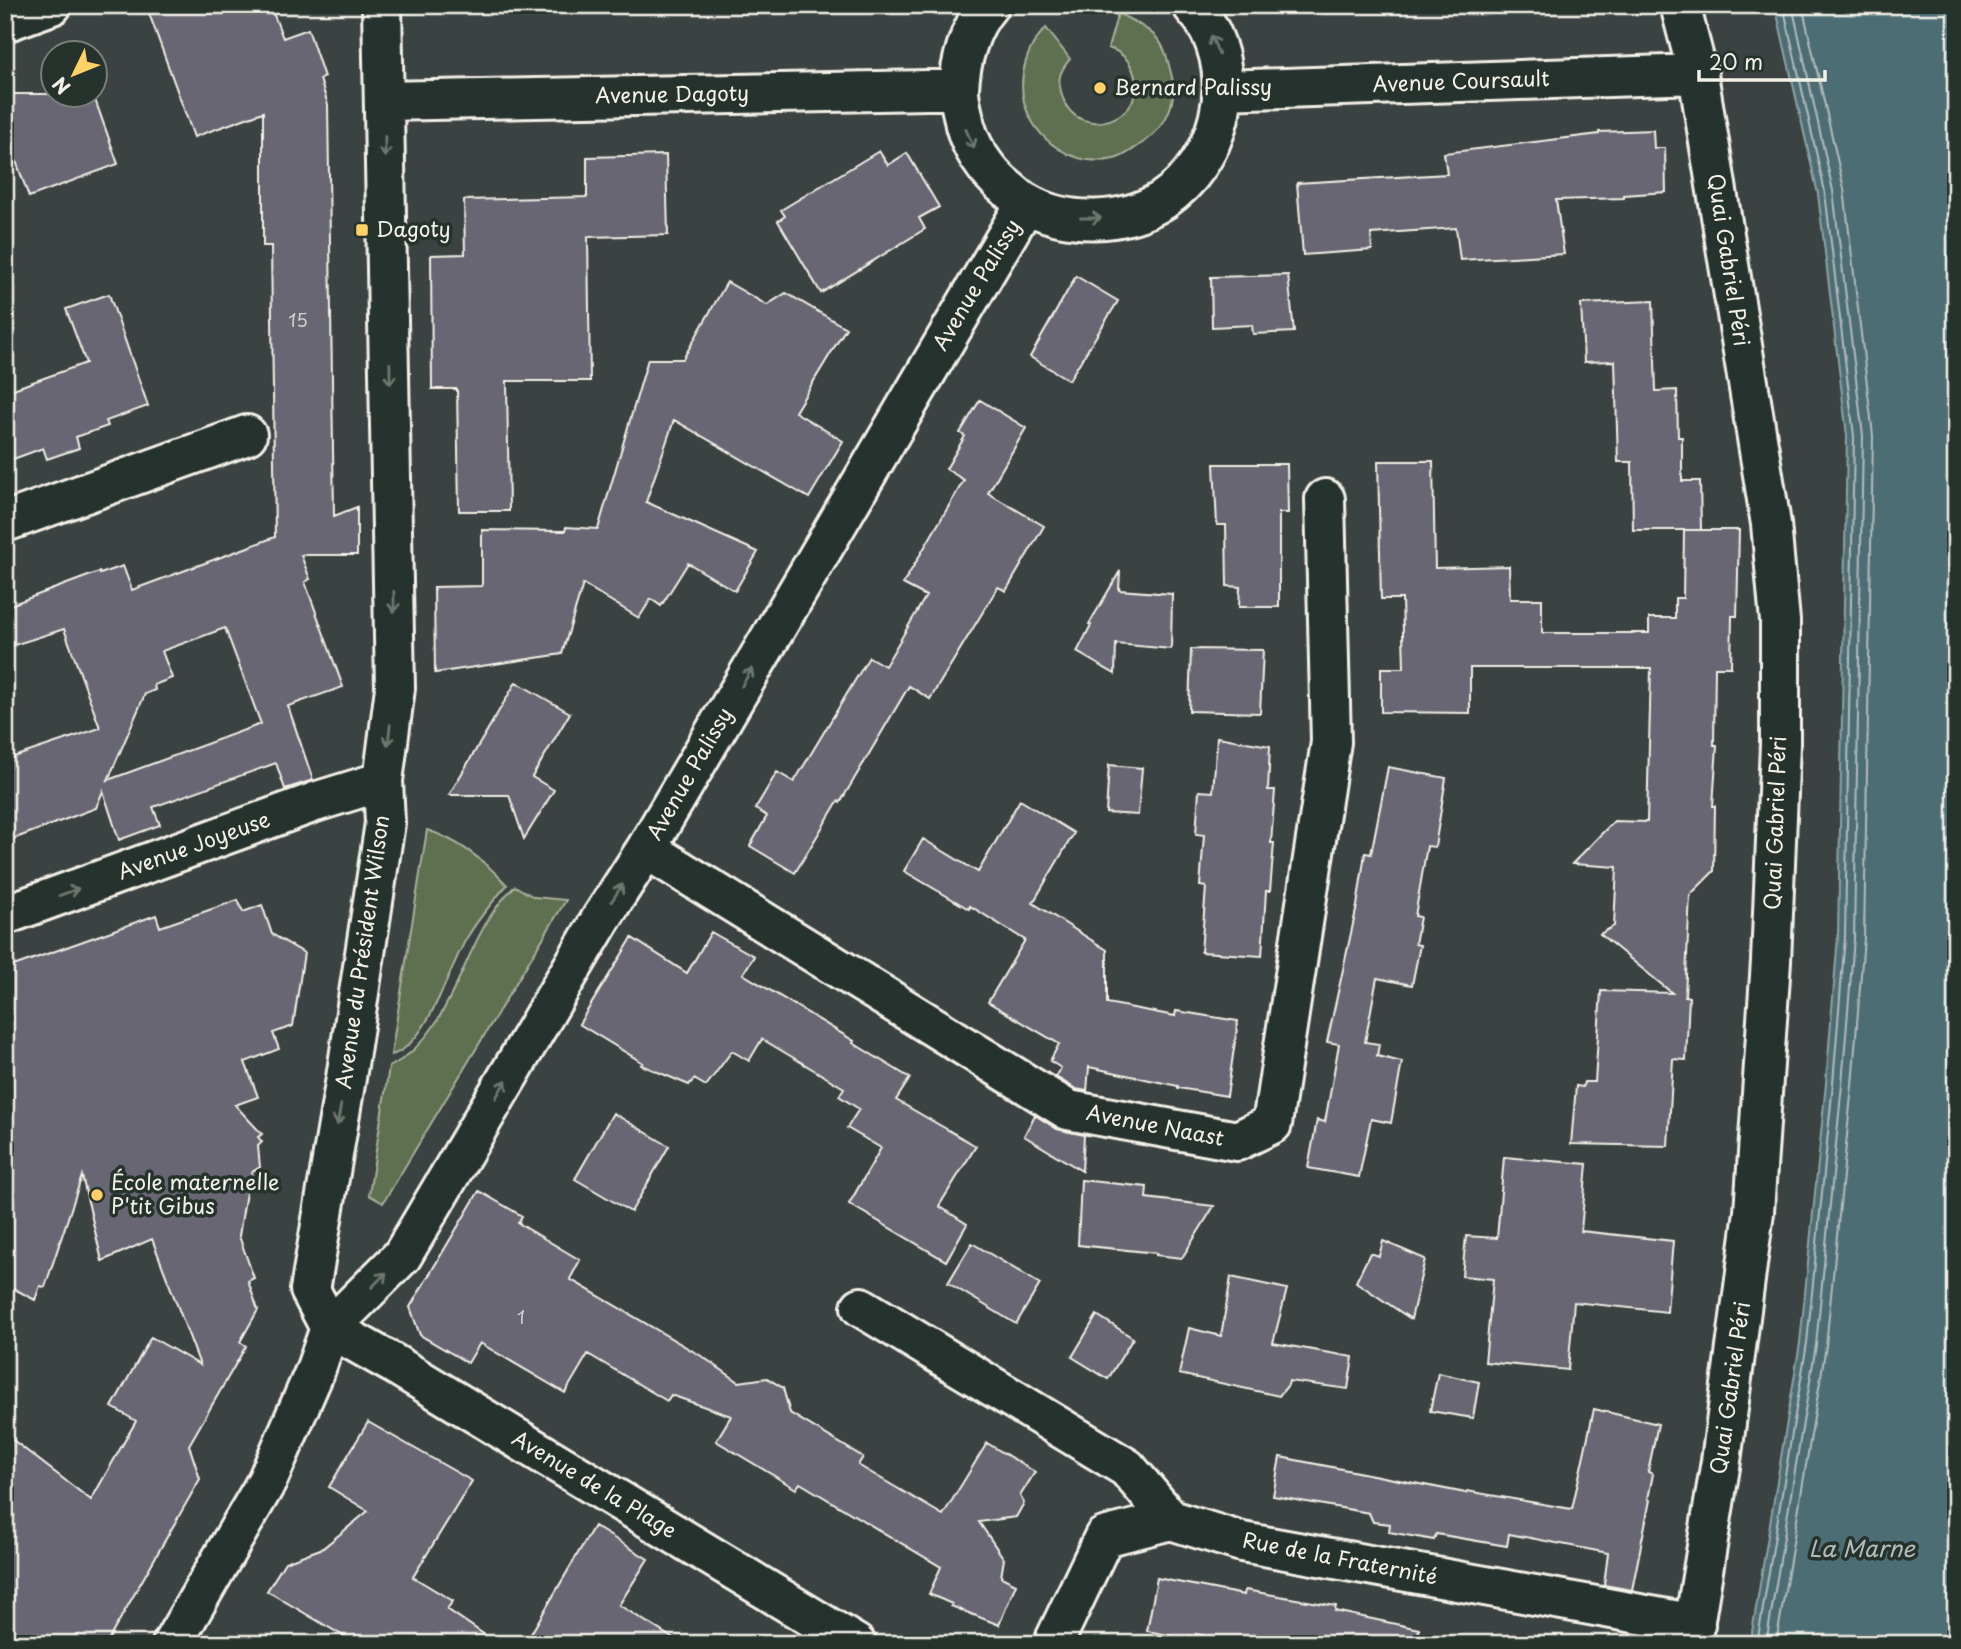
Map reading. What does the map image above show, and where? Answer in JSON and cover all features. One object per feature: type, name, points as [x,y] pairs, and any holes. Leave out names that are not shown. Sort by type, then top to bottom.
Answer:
[{"type":"street","points":[[5,22],[52,5]]},
{"type":"street","name":"Avenue du Président Wilson","points":[[330,1328],[310,1290],[385,823],[383,781],[396,688],[382,5]]},
{"type":"street","points":[[989,5],[965,48],[959,90],[964,124],[978,156],[999,182],[1026,203],[1059,216],[1095,220],[1138,212],[1163,199],[1195,170],[1216,132],[1223,90],[1219,54],[1205,22],[1192,5]]},
{"type":"street","name":"Quai Gabriel Péri","points":[[1681,5],[1698,74],[1771,524],[1780,621],[1780,744],[1771,961],[1754,1212],[1721,1461],[1693,1634]]},
{"type":"street","name":"Avenue Coursault","points":[[1223,90],[1698,74]]},
{"type":"street","name":"Avenue Dagoty","points":[[384,101],[959,90]]},
{"type":"street","name":"Avenue Palissy","points":[[330,1328],[402,1256],[601,919],[646,849],[1026,203]]},
{"type":"street","points":[[5,522],[247,435]]},
{"type":"street","name":"Avenue Naast","points":[[646,849],[1068,1110],[1237,1141],[1272,1124],[1331,742],[1325,499]]},
{"type":"street","name":"Avenue Joyeuse","points":[[5,915],[315,802],[383,781]]},
{"type":"street","points":[[861,1307],[1127,1468],[1171,1520],[1104,1537],[1053,1644]]},
{"type":"street","points":[[172,1644],[267,1481],[315,1371],[330,1328]]},
{"type":"street","name":"Avenue de la Plage","points":[[330,1328],[856,1644]]},
{"type":"street","name":"Rue de la Fraternité","points":[[1171,1520],[1242,1542],[1693,1634]]},
{"type":"green space","points":[[1118,13],[1147,29],[1161,43],[1173,81],[1172,103],[1163,123],[1148,139],[1130,152],[1114,159],[1085,159],[1058,149],[1037,129],[1024,102],[1023,72],[1029,52],[1046,28],[1070,59],[1059,82],[1063,98],[1071,112],[1083,120],[1097,122],[1124,112],[1133,101],[1136,86],[1128,61],[1108,48]]},
{"type":"green space","points":[[427,830],[470,852],[507,885],[468,936],[427,1021],[404,1049],[391,1055]]},
{"type":"green space","points":[[515,886],[534,897],[566,900],[383,1203],[369,1195],[389,1067],[412,1051],[430,1031],[445,1008],[482,931]]},
{"type":"water","name":"La Marne","points":[[1775,5],[1956,5],[1956,1644],[1750,1644],[1800,1343],[1838,936],[1847,436],[1818,194]]},
{"type":"building","points":[[146,5],[270,5],[283,38],[308,29],[324,77],[320,79],[328,105],[334,516],[357,507],[357,555],[301,555],[310,579],[305,582],[343,687],[288,706],[313,780],[285,789],[276,763],[153,807],[160,825],[119,840],[103,791],[96,808],[5,842],[5,760],[100,728],[64,629],[5,648],[5,607],[99,572],[100,574],[123,566],[132,590],[275,537],[271,246],[263,246],[263,112],[194,137]],"holes":[[[225,628],[261,724],[108,780],[145,694],[155,690],[154,685],[172,678],[162,651]]]},
{"type":"building","points":[[5,94],[38,94],[38,108],[98,108],[118,164],[29,197],[5,130]]},
{"type":"building","points":[[1653,130],[1654,148],[1665,148],[1666,192],[1624,195],[1624,198],[1556,200],[1564,254],[1460,260],[1456,228],[1371,234],[1372,250],[1303,255],[1297,183],[1447,174],[1444,153],[1599,132]]},
{"type":"building","points":[[879,151],[888,165],[907,153],[939,207],[919,218],[925,229],[821,293],[778,221],[785,216],[781,210]]},
{"type":"building","points":[[666,155],[668,235],[588,237],[590,381],[507,381],[509,511],[459,511],[457,389],[432,389],[431,255],[465,254],[464,200],[587,197],[587,157]]},
{"type":"building","points":[[1288,275],[1294,332],[1253,334],[1252,325],[1212,327],[1211,277]]},
{"type":"building","points":[[1076,276],[1118,301],[1069,380],[1030,357]]},
{"type":"building","points":[[727,282],[767,305],[786,293],[846,328],[795,412],[843,441],[809,498],[674,420],[646,502],[758,552],[735,591],[688,563],[661,606],[651,599],[639,618],[583,584],[562,654],[435,673],[434,587],[482,586],[482,530],[565,531],[566,527],[598,529],[648,359],[683,359]]},
{"type":"building","points":[[109,294],[148,406],[106,421],[108,426],[76,437],[79,448],[47,459],[43,448],[5,462],[5,392],[86,363],[66,309]]},
{"type":"building","points":[[1653,301],[1656,391],[1677,390],[1678,437],[1682,437],[1682,481],[1700,481],[1701,530],[1633,530],[1632,462],[1618,462],[1615,361],[1584,362],[1581,304]]},
{"type":"building","points":[[980,400],[1026,428],[988,493],[1044,526],[1006,591],[998,587],[930,699],[909,686],[795,873],[750,846],[767,816],[755,809],[777,772],[794,782],[869,657],[885,666],[926,596],[903,584],[964,480],[946,469],[965,436],[960,433]]},
{"type":"building","points":[[1378,461],[1433,461],[1435,568],[1509,566],[1510,599],[1542,599],[1542,633],[1649,633],[1649,618],[1675,618],[1675,598],[1683,598],[1684,530],[1739,530],[1737,616],[1732,616],[1731,667],[1715,667],[1714,745],[1717,745],[1713,806],[1714,871],[1690,895],[1685,996],[1689,997],[1686,1060],[1673,1059],[1668,1146],[1571,1144],[1576,1086],[1583,1087],[1584,1082],[1595,1082],[1601,991],[1672,993],[1600,934],[1614,926],[1617,867],[1572,864],[1614,821],[1647,822],[1651,668],[1470,668],[1470,713],[1381,712],[1381,668],[1404,668],[1402,599],[1381,599]]},
{"type":"building","points":[[1214,464],[1287,464],[1288,513],[1279,513],[1279,607],[1239,607],[1240,587],[1227,586],[1226,525],[1217,525]]},
{"type":"building","points":[[1120,571],[1119,590],[1172,594],[1171,649],[1116,644],[1115,674],[1077,652],[1091,625],[1089,624]]},
{"type":"building","points":[[1191,649],[1263,650],[1260,713],[1189,711]]},
{"type":"building","points":[[516,682],[570,713],[532,777],[554,790],[524,839],[509,795],[449,795]]},
{"type":"building","points":[[1217,737],[1270,746],[1268,790],[1275,790],[1271,843],[1274,843],[1270,891],[1266,891],[1262,956],[1201,952],[1206,887],[1200,886],[1204,835],[1196,834],[1199,791],[1213,792]]},
{"type":"building","points":[[1109,765],[1142,768],[1138,815],[1106,813]]},
{"type":"building","points":[[1388,767],[1446,778],[1435,847],[1427,846],[1415,916],[1420,917],[1415,944],[1420,945],[1412,985],[1377,978],[1365,1042],[1379,1044],[1377,1056],[1402,1062],[1391,1123],[1371,1119],[1359,1177],[1308,1168],[1317,1120],[1325,1122],[1339,1044],[1327,1042],[1357,906],[1365,853],[1371,854]]},
{"type":"building","points":[[1020,800],[1074,833],[1033,903],[1107,950],[1107,1003],[1175,1016],[1176,1011],[1238,1021],[1227,1096],[1178,1088],[1089,1067],[1087,1091],[1076,1089],[1056,1077],[1061,1068],[1050,1061],[1059,1044],[988,1002],[1025,940],[970,906],[969,909],[904,871],[923,839],[978,872]]},
{"type":"building","points":[[238,900],[243,912],[262,905],[272,934],[304,953],[293,1026],[273,1033],[279,1049],[245,1062],[258,1097],[235,1105],[262,1134],[258,1137],[262,1142],[258,1146],[260,1167],[252,1172],[252,1180],[248,1180],[239,1236],[254,1278],[248,1281],[258,1310],[240,1342],[246,1346],[189,1445],[200,1479],[106,1644],[15,1644],[5,1617],[5,1434],[91,1500],[136,1421],[112,1407],[151,1337],[200,1365],[152,1239],[102,1261],[82,1176],[45,1287],[40,1286],[35,1300],[5,1284],[5,969],[156,915],[160,927]]},
{"type":"building","points":[[711,932],[754,956],[743,974],[910,1078],[896,1100],[976,1146],[939,1206],[967,1224],[946,1261],[849,1204],[881,1148],[847,1128],[859,1109],[839,1096],[844,1088],[762,1039],[749,1061],[732,1051],[706,1086],[694,1079],[689,1085],[641,1065],[643,1063],[579,1024],[632,938],[687,973]]},
{"type":"building","points":[[613,1113],[669,1146],[631,1212],[575,1179]]},
{"type":"building","points":[[1035,1115],[1057,1129],[1084,1135],[1082,1171],[1024,1136]]},
{"type":"building","points":[[1504,1157],[1587,1164],[1581,1231],[1673,1241],[1667,1312],[1574,1302],[1568,1370],[1485,1362],[1493,1279],[1462,1276],[1466,1236],[1497,1238]]},
{"type":"building","points":[[1081,1180],[1147,1187],[1146,1198],[1214,1206],[1182,1258],[1078,1245]]},
{"type":"building","points":[[479,1191],[522,1216],[518,1223],[580,1260],[570,1279],[703,1357],[739,1382],[767,1378],[783,1388],[790,1413],[863,1457],[858,1465],[943,1515],[987,1443],[1035,1472],[1020,1496],[1024,1503],[1016,1517],[979,1522],[1004,1559],[1001,1577],[1016,1584],[999,1625],[929,1594],[941,1567],[800,1483],[796,1489],[716,1441],[731,1416],[671,1395],[667,1401],[588,1354],[565,1393],[480,1343],[468,1363],[420,1335],[410,1307]]},
{"type":"building","points":[[1383,1241],[1425,1259],[1411,1319],[1356,1282],[1370,1253],[1379,1256]]},
{"type":"building","points":[[972,1243],[1040,1284],[1016,1324],[948,1283]]},
{"type":"building","points":[[1231,1277],[1287,1289],[1273,1343],[1353,1357],[1348,1389],[1289,1381],[1279,1396],[1179,1374],[1189,1328],[1221,1336]]},
{"type":"building","points":[[1097,1315],[1133,1338],[1108,1379],[1072,1357]]},
{"type":"building","points":[[1438,1373],[1479,1382],[1473,1418],[1430,1411]]},
{"type":"building","points":[[1594,1409],[1658,1424],[1648,1472],[1653,1474],[1648,1499],[1650,1500],[1632,1590],[1604,1585],[1608,1553],[1509,1534],[1507,1546],[1436,1534],[1434,1540],[1389,1532],[1390,1524],[1373,1522],[1369,1513],[1273,1496],[1280,1457],[1466,1493],[1467,1491],[1572,1509]]},
{"type":"building","points":[[368,1422],[472,1481],[413,1577],[453,1601],[447,1609],[498,1644],[357,1644],[267,1591],[285,1562],[323,1548],[368,1511],[329,1487]]},
{"type":"building","points":[[594,1526],[648,1559],[619,1605],[682,1644],[525,1644]]},
{"type":"building","points":[[1157,1578],[1244,1595],[1245,1590],[1336,1606],[1335,1611],[1419,1629],[1417,1644],[1245,1644],[1196,1634],[1195,1640],[1147,1631]]},
{"type":"place","name":"Bernard Palissy","points":[[1100,88]]},
{"type":"place","name":"Dagoty","points":[[362,230]]},
{"type":"place","name":"École maternelle P'tit Gibus","points":[[97,1195]]}]
